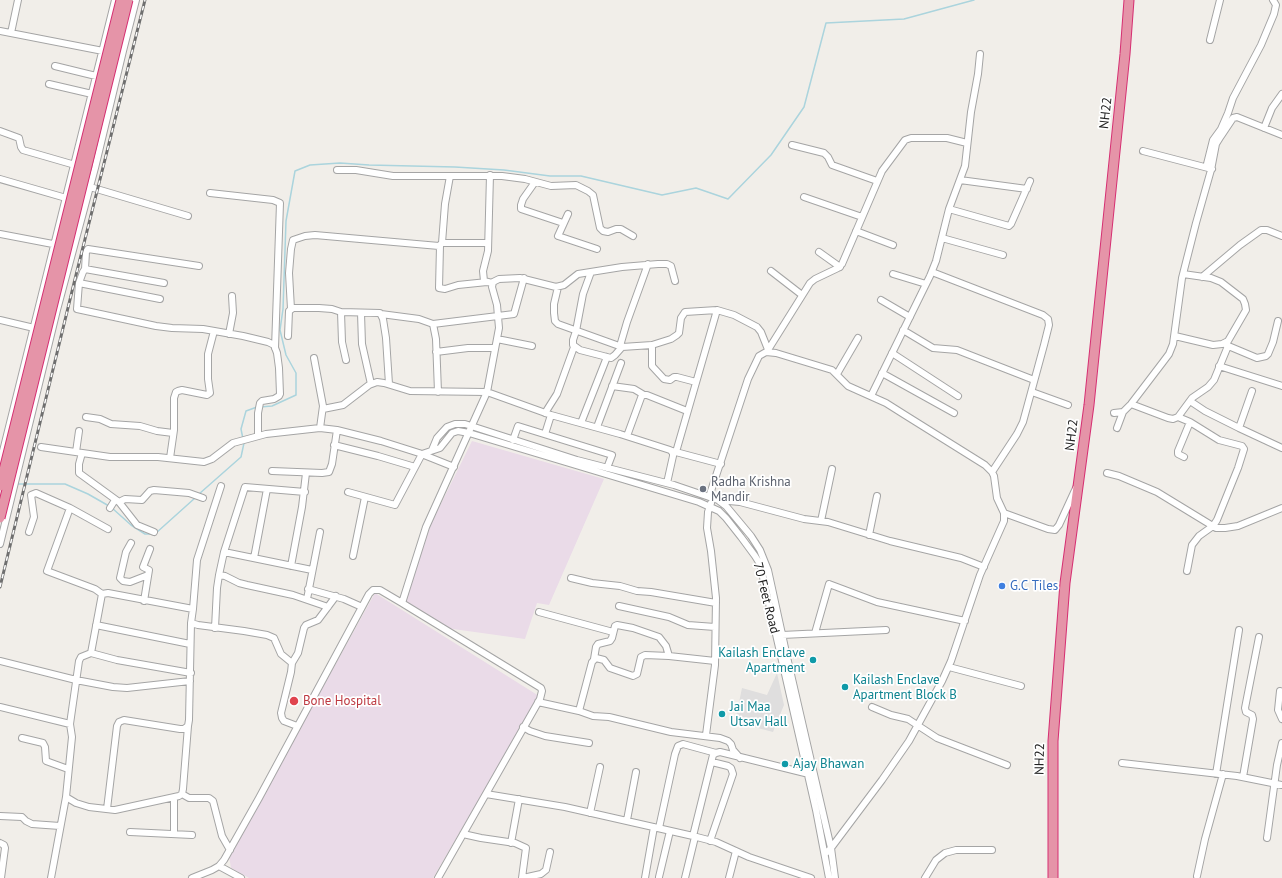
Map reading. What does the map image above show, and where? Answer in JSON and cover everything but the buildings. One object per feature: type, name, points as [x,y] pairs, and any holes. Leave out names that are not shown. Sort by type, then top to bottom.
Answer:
[{"type":"highway","points":[[0,486],[121,0]]},
{"type":"highway","points":[[0,518],[128,0]]},
{"type":"highway","name":"NH22","points":[[1050,877],[1053,741],[1065,583],[1080,481],[1089,405],[1125,54],[1129,0]]},
{"type":"street","points":[[11,33],[18,0]]},
{"type":"street","points":[[0,463],[115,0]]},
{"type":"street","points":[[0,544],[136,0]]},
{"type":"street","points":[[1210,40],[1220,0]]},
{"type":"street","points":[[1212,169],[1207,164],[1213,140],[1221,129],[1234,98],[1261,46],[1274,14],[1276,5],[1273,0]]},
{"type":"street","points":[[0,31],[103,51]]},
{"type":"street","points":[[871,396],[932,272],[950,209],[965,166],[971,112],[980,54]]},
{"type":"street","points":[[55,66],[116,80]]},
{"type":"street","points":[[49,84],[92,94]]},
{"type":"street","points":[[1264,128],[1272,108],[1282,94]]},
{"type":"street","points":[[1117,428],[1123,412],[1131,404],[1169,354],[1175,336],[1183,274],[1212,169],[1216,144],[1233,118],[1237,117],[1282,135]]},
{"type":"street","points":[[0,131],[21,136],[21,148],[24,150],[75,165]]},
{"type":"street","points":[[706,736],[714,677],[716,603],[711,551],[707,528],[710,506],[714,498],[720,464],[750,374],[759,356],[768,351],[812,281],[840,267],[884,167],[905,140],[907,138],[947,138],[967,143]]},
{"type":"street","points":[[792,145],[824,153],[832,165],[877,181]]},
{"type":"street","points":[[1143,151],[1212,169]]},
{"type":"street","points":[[337,170],[356,170],[393,176],[512,176],[555,187],[572,185],[581,187],[594,197],[600,228],[603,231],[608,232],[621,229],[633,236]]},
{"type":"street","points":[[402,603],[426,527],[487,392],[499,328],[498,305],[490,283],[484,279],[482,271],[488,243],[490,175]]},
{"type":"street","points":[[450,176],[441,244],[439,288],[445,289],[458,285],[490,283],[499,279],[524,278],[552,287],[558,287],[564,285],[578,274],[648,264],[669,265],[673,272],[675,282]]},
{"type":"street","points":[[0,179],[66,198]]},
{"type":"street","points":[[960,180],[1027,189]]},
{"type":"street","points":[[950,209],[1009,226],[1030,181]]},
{"type":"street","points":[[535,182],[523,199],[520,206],[521,209],[563,223]]},
{"type":"street","points":[[90,187],[188,216]]},
{"type":"street","points":[[210,193],[273,200],[280,203],[276,348],[280,374],[280,394],[274,400],[262,401],[260,403],[258,413],[258,435]]},
{"type":"street","points":[[804,197],[862,217]]},
{"type":"street","points":[[568,214],[558,236],[597,249]]},
{"type":"street","points":[[1202,277],[1240,245],[1261,230],[1267,230],[1282,236]]},
{"type":"street","points":[[856,231],[893,245]]},
{"type":"street","points":[[0,234],[73,249]]},
{"type":"street","points":[[288,336],[289,313],[291,309],[289,277],[290,254],[292,242],[295,239],[315,235],[435,246],[441,244],[488,243]]},
{"type":"street","points":[[942,238],[1003,255]]},
{"type":"street","points":[[89,270],[86,252],[88,249],[199,266]]},
{"type":"street","points":[[819,252],[840,267]]},
{"type":"street","points":[[574,347],[607,357],[614,357],[621,346],[627,322],[648,264]]},
{"type":"street","points":[[164,283],[89,270],[83,272],[79,283],[77,309],[156,326],[214,331],[268,342],[276,348]]},
{"type":"street","points":[[771,270],[802,295]]},
{"type":"street","points":[[545,434],[548,414],[574,347],[573,342],[583,294],[591,272]]},
{"type":"street","points":[[932,272],[1043,315],[1048,319],[1049,325],[1027,409],[1020,428],[992,472]]},
{"type":"street","points":[[893,274],[926,284]]},
{"type":"street","points":[[1131,404],[1168,418],[1172,419],[1178,417],[1190,401],[1211,384],[1219,366],[1225,345],[1246,310],[1243,299],[1221,282],[1183,274]]},
{"type":"street","points":[[291,309],[297,307],[332,309],[341,312],[379,312],[382,314],[419,319],[433,324],[514,314],[524,278]]},
{"type":"street","points":[[79,283],[160,299]]},
{"type":"street","points":[[558,287],[554,308],[556,321],[562,326],[621,346],[652,345],[677,335],[681,318],[685,312],[717,310],[734,315],[756,327],[761,332],[768,351]]},
{"type":"street","points":[[229,334],[233,312],[232,296]]},
{"type":"street","points":[[881,300],[910,317]]},
{"type":"street","points":[[667,483],[673,451],[687,411],[717,310]]},
{"type":"street","points":[[341,312],[342,342],[346,360]]},
{"type":"street","points":[[361,313],[362,344],[371,384]]},
{"type":"street","points":[[382,314],[386,338],[390,384]]},
{"type":"street","points":[[0,320],[34,328]]},
{"type":"street","points":[[1175,336],[1212,345],[1225,345],[1257,358],[1268,354],[1273,342],[1278,321]]},
{"type":"street","points":[[433,324],[438,392]]},
{"type":"street","points":[[903,330],[933,348],[957,350],[1034,380]]},
{"type":"street","points":[[170,458],[173,433],[174,398],[178,391],[182,390],[207,395],[210,394],[208,379],[208,354],[214,331]]},
{"type":"street","points":[[837,374],[858,338]]},
{"type":"street","points":[[497,339],[532,346]]},
{"type":"street","points":[[652,345],[652,366],[664,379],[670,380],[677,377],[696,382]]},
{"type":"street","points":[[436,352],[468,348],[496,348]]},
{"type":"street","points":[[768,351],[832,370],[848,386],[886,403],[985,465],[992,472],[995,481],[997,498],[1004,513],[1004,521],[984,567],[949,666],[918,725],[882,780],[825,854]]},
{"type":"street","points":[[892,354],[958,396]]},
{"type":"street","points":[[581,423],[607,357]]},
{"type":"street","points":[[314,358],[323,409],[320,428]]},
{"type":"street","points":[[597,427],[621,363]]},
{"type":"street","points":[[1219,366],[1282,386]]},
{"type":"street","points":[[882,373],[954,413]]},
{"type":"street","points":[[323,409],[342,405],[371,384],[381,382],[410,391],[487,392],[548,414],[628,436],[673,451],[720,464]]},
{"type":"street","points":[[612,386],[634,389],[644,395],[687,411]]},
{"type":"street","points":[[1239,428],[1252,391]]},
{"type":"street","points":[[1032,392],[1068,405]]},
{"type":"street","points":[[628,436],[641,397],[644,395]]},
{"type":"street","points":[[1190,401],[1205,411],[1282,448]]},
{"type":"street","points":[[1114,413],[1123,412]]},
{"type":"street","points":[[86,417],[100,419],[111,424],[140,426],[153,430],[173,433]]},
{"type":"street","points":[[1178,417],[1190,422],[1219,440],[1242,446],[1244,449],[1238,468],[1218,516],[1212,526],[1199,536],[1192,545],[1187,571]]},
{"type":"street","points":[[1184,457],[1178,454],[1178,451],[1190,422]]},
{"type":"street","points":[[513,440],[518,426],[545,434],[612,455],[607,468]]},
{"type":"street","points":[[42,447],[110,457],[170,458],[199,462],[212,459],[233,443],[258,435],[320,428],[337,430],[380,441],[422,454],[454,467]]},
{"type":"street","points":[[272,471],[326,474],[329,472],[332,464],[337,430]]},
{"type":"street","name":"70 Feet Road","points":[[471,430],[710,506],[719,511],[764,567],[782,635],[784,658]]},
{"type":"street","name":"70 Feet Road","points":[[422,454],[440,448],[448,437],[454,432],[471,430],[513,440],[607,468],[667,483],[714,498],[726,506],[747,530],[760,550],[810,774],[829,878]]},
{"type":"street","points":[[79,431],[79,473],[137,525],[154,532]]},
{"type":"street","points":[[4,445],[23,449]]},
{"type":"street","points":[[334,445],[415,467]]},
{"type":"street","points":[[348,492],[395,505],[422,454]]},
{"type":"street","points":[[821,521],[832,469]]},
{"type":"street","points":[[291,566],[305,492],[306,473]]},
{"type":"street","points":[[1107,473],[1130,480],[1156,492],[1212,526],[1220,528],[1238,526],[1282,508]]},
{"type":"street","points":[[1004,513],[1048,529],[1055,530],[1059,525],[1080,481]]},
{"type":"street","points":[[66,797],[76,803],[89,807],[121,809],[157,800],[174,798],[182,794],[184,789],[191,673],[190,644],[197,560],[221,486]]},
{"type":"street","points":[[215,628],[219,575],[224,552],[245,488],[305,492]]},
{"type":"street","points":[[254,558],[267,489]]},
{"type":"street","points":[[114,503],[125,499],[142,500],[152,490],[182,492],[199,497]]},
{"type":"street","points":[[30,532],[34,516],[31,495],[39,493],[108,528]]},
{"type":"street","points":[[869,535],[877,496]]},
{"type":"street","points":[[353,556],[364,497]]},
{"type":"street","points":[[714,498],[740,502],[804,519],[821,521],[869,535],[961,558],[984,567]]},
{"type":"street","points":[[70,508],[47,571],[102,594],[108,593],[144,601],[193,609]]},
{"type":"street","points":[[306,599],[320,532]]},
{"type":"street","points":[[131,542],[126,552],[120,578],[124,581],[130,582],[148,575]]},
{"type":"street","points":[[144,601],[149,570],[143,567],[150,549]]},
{"type":"street","points":[[224,552],[312,570]]},
{"type":"street","points":[[219,575],[230,578],[239,583],[306,599],[328,607]]},
{"type":"street","points":[[571,578],[620,586],[637,591],[716,603]]},
{"type":"street","points":[[814,633],[829,584],[877,602],[965,621]]},
{"type":"street","points":[[308,589],[336,596],[362,608]]},
{"type":"street","points":[[192,878],[205,874],[219,866],[230,850],[260,798],[297,726],[369,594],[376,589],[402,603],[541,688],[542,694],[538,702],[438,878]]},
{"type":"street","points":[[91,653],[102,594]]},
{"type":"street","points":[[297,726],[284,721],[281,713],[292,663],[298,653],[304,628],[318,620],[336,596]]},
{"type":"street","points":[[619,606],[674,618],[688,625],[715,627]]},
{"type":"street","points":[[539,612],[613,632]]},
{"type":"street","points":[[192,623],[270,636],[276,640],[281,654],[292,663]]},
{"type":"street","points":[[96,625],[190,644]]},
{"type":"street","points":[[578,711],[598,644],[610,641],[615,626],[617,625],[633,628],[654,635],[663,641],[668,649],[669,656]]},
{"type":"street","points":[[782,635],[886,630]]},
{"type":"street","points":[[1197,876],[1204,839],[1220,774],[1239,630]]},
{"type":"street","points":[[1243,777],[1253,719],[1244,708],[1259,637]]},
{"type":"street","points":[[51,878],[66,797],[72,737],[70,724],[76,680],[82,657],[91,653],[123,661],[191,673]]},
{"type":"street","points":[[594,659],[604,660],[610,668],[633,676],[636,674],[642,656],[669,656],[715,661]]},
{"type":"street","points":[[0,661],[76,680],[120,688],[190,681]]},
{"type":"street","points":[[949,666],[1021,686]]},
{"type":"street","points":[[1280,691],[1278,710],[1282,719]]},
{"type":"street","points":[[538,702],[593,716],[609,717],[671,732],[720,738],[728,741],[740,758]]},
{"type":"street","points":[[872,707],[891,715],[908,719],[937,738],[1007,765]]},
{"type":"street","points":[[0,708],[70,724]]},
{"type":"street","points":[[107,809],[117,726],[119,722],[124,720],[180,729],[184,729],[188,726]]},
{"type":"street","points":[[523,727],[545,736],[589,743]]},
{"type":"street","points":[[22,738],[43,743],[45,747],[46,762],[68,769]]},
{"type":"street","points":[[1266,838],[1277,765],[1282,743]]},
{"type":"street","points":[[645,878],[678,746],[683,744],[810,774]]},
{"type":"street","points":[[685,878],[713,755],[716,753]]},
{"type":"street","points":[[710,841],[733,774],[731,768],[728,766],[712,762]]},
{"type":"street","points":[[1122,763],[1243,777],[1282,785]]},
{"type":"street","points":[[590,813],[600,767]]},
{"type":"street","points":[[627,820],[636,772]]},
{"type":"street","name":"70 Feet Road","points":[[810,774],[831,848],[835,878]]},
{"type":"street","points":[[182,794],[193,799],[208,798],[213,801],[222,836],[230,850]]},
{"type":"street","points":[[486,794],[627,820],[694,836],[781,869],[811,878]]},
{"type":"street","points":[[174,798],[174,834]]},
{"type":"street","points":[[511,843],[519,799]]},
{"type":"street","points":[[0,816],[22,816],[26,821],[32,824],[60,826]]},
{"type":"street","points":[[659,877],[670,831]]},
{"type":"street","points":[[130,832],[192,835]]},
{"type":"street","points":[[463,834],[511,843],[526,848],[523,878],[541,874],[546,870],[550,852]]},
{"type":"street","points":[[0,843],[4,845],[5,852],[1,878]]},
{"type":"street","points":[[925,878],[936,860],[945,853],[956,850],[992,850]]},
{"type":"street","points":[[729,878],[736,851]]},
{"type":"street","points":[[219,866],[232,876],[241,878]]},
{"type":"shaded area","points":[[472,441],[604,479],[549,605],[537,603],[525,639],[446,628],[404,603],[431,524]]},
{"type":"shaded area","points":[[375,593],[539,696],[433,878],[249,878],[231,868],[229,856]]},
{"type":"shaded area","points":[[777,673],[784,705],[773,732],[735,722],[742,688],[767,695]]},
{"type":"waterway","points":[[260,407],[272,406],[296,395],[296,373],[286,355],[280,330],[283,309],[286,221],[295,171],[310,165],[340,163],[504,170],[550,176],[581,176],[662,195],[696,188],[728,199],[771,155],[804,107],[826,23],[904,19],[974,0]]},
{"type":"waterway","points":[[243,439],[241,429],[246,411],[257,407]]},
{"type":"waterway","points":[[199,494],[241,457],[244,443]]},
{"type":"waterway","points":[[16,484],[65,484],[88,494],[109,506]]},
{"type":"waterway","points":[[156,533],[195,498]]},
{"type":"waterway","points":[[112,508],[131,525],[145,534],[153,534]]},
{"type":"railway","points":[[0,587],[145,0]]},
{"type":"place","name":"Radha Krishna Mandir","points":[[703,489]]},
{"type":"place","name":"G.C Tiles","points":[[1002,586]]},
{"type":"place","name":"Kailash Enclave Apartment","points":[[813,660]]},
{"type":"place","name":"Kailash Enclave Apartment Block B","points":[[845,687]]},
{"type":"place","name":"Bone Hospital","points":[[294,701]]},
{"type":"place","name":"Jai Maa Utsav Hall","points":[[722,714]]},
{"type":"place","name":"Ajay Bhawan","points":[[785,764]]}]
